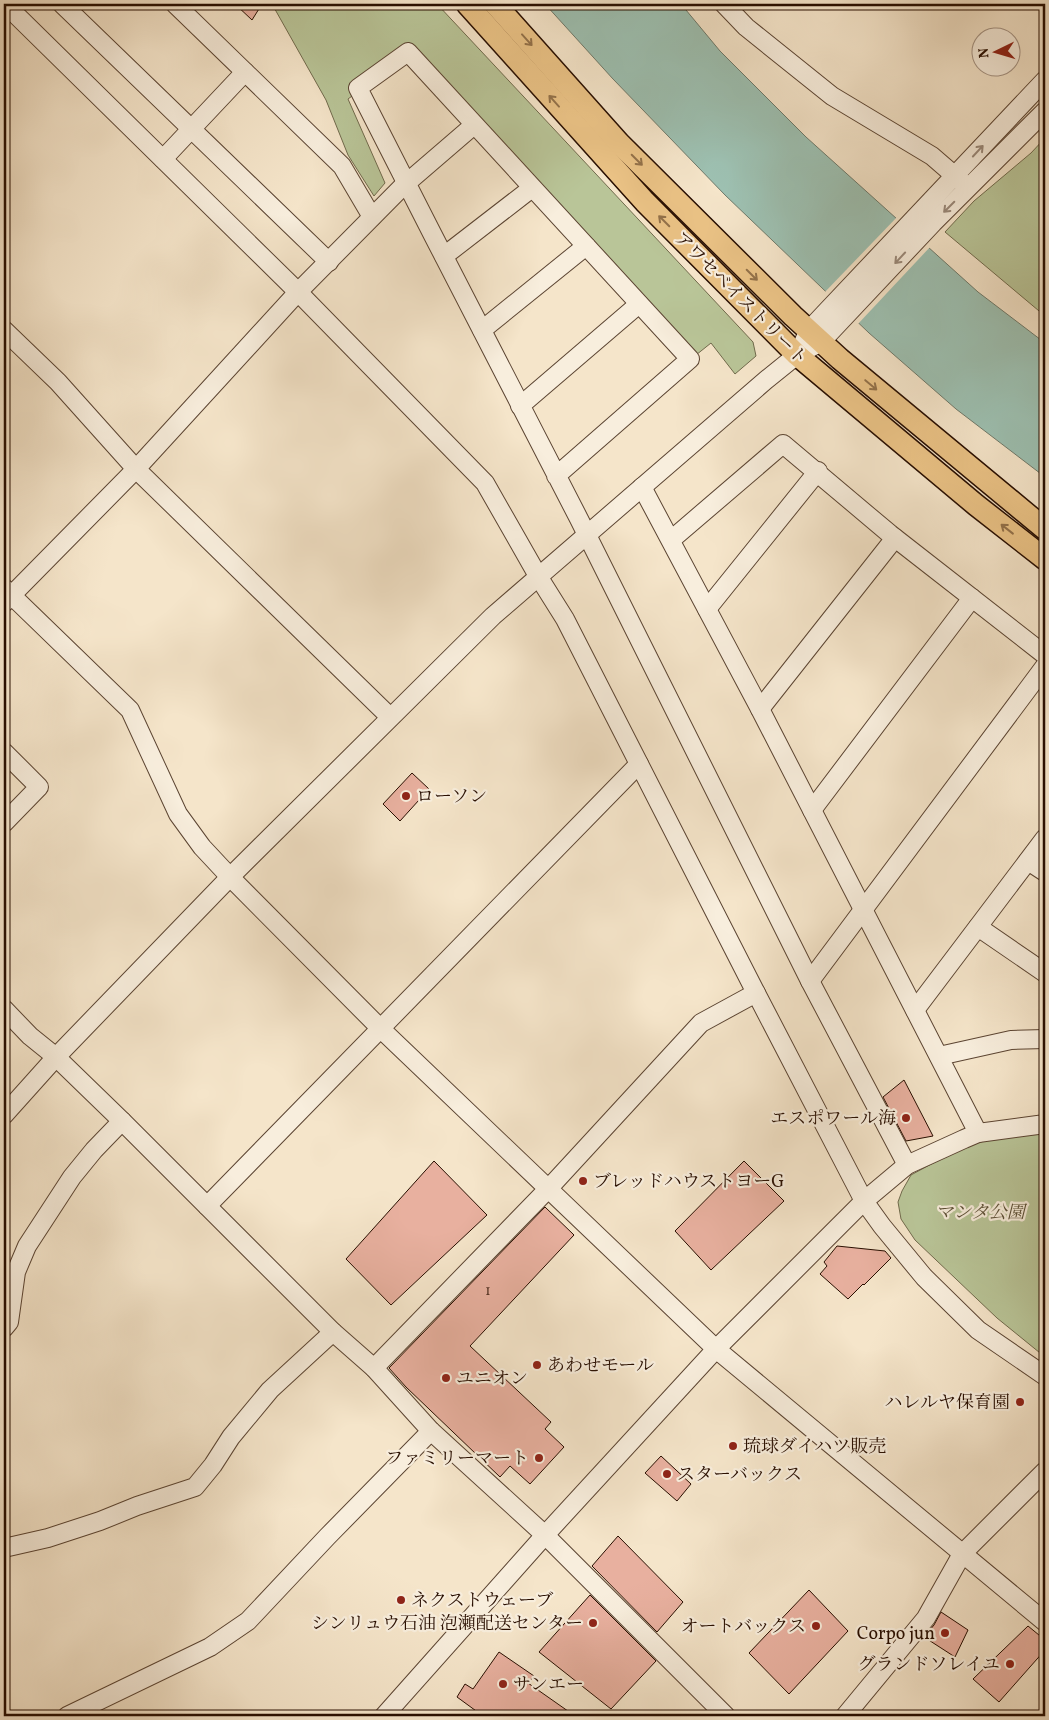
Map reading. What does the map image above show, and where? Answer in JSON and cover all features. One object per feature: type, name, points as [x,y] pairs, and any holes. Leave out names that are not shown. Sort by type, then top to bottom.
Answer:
[{"type":"main road","name":"アワセベイストリート","points":[[467,4],[645,202],[797,355],[976,505],[1045,559]]},
{"type":"main road","name":"アワセベイストリート","points":[[495,4],[619,143],[815,336],[1045,529]]},
{"type":"street","points":[[4,4],[298,292],[485,483],[565,619],[864,1200],[882,1226],[924,1277],[978,1330],[1045,1376]]},
{"type":"street","points":[[62,4],[328,262]]},
{"type":"street","points":[[175,4],[342,166],[372,218]]},
{"type":"street","points":[[724,4],[746,27],[832,96],[932,156],[968,187]]},
{"type":"street","points":[[556,476],[690,359],[408,52],[358,88],[586,535],[810,981],[907,1165]]},
{"type":"street","points":[[163,159],[245,72]]},
{"type":"street","points":[[4,1115],[56,1057],[230,877],[493,616],[797,355],[927,217],[955,175],[1045,80]]},
{"type":"street","points":[[927,217],[968,187],[1045,111]]},
{"type":"street","points":[[474,125],[407,183],[298,292],[136,469],[6,595],[130,710],[178,814],[202,847],[381,1029],[716,1349],[1045,1622]]},
{"type":"street","points":[[444,256],[532,188]]},
{"type":"street","points":[[482,330],[586,246]]},
{"type":"street","points":[[520,406],[639,304]]},
{"type":"street","points":[[4,330],[58,382],[136,469],[390,717]]},
{"type":"street","points":[[671,540],[783,444],[818,471],[895,538],[1045,655]]},
{"type":"street","points":[[707,609],[818,471]]},
{"type":"street","points":[[642,487],[864,909],[978,1134]]},
{"type":"street","points":[[760,709],[895,538]]},
{"type":"street","points":[[812,810],[972,598]]},
{"type":"street","points":[[810,981],[1045,666]]},
{"type":"street","points":[[4,752],[39,787],[4,823]]},
{"type":"street","points":[[207,1206],[639,764]]},
{"type":"street","points":[[915,1010],[1045,838]]},
{"type":"street","points":[[1028,861],[1045,872]]},
{"type":"street","points":[[978,927],[1045,973]]},
{"type":"street","points":[[374,1368],[548,1188],[701,1023],[756,993]]},
{"type":"street","points":[[4,1010],[122,1121],[333,1332],[374,1368],[431,1431],[545,1535],[726,1716]]},
{"type":"street","points":[[939,1056],[1011,1040],[1045,1039]]},
{"type":"street","points":[[4,1328],[9,1322],[16,1272],[27,1246],[72,1178],[94,1150],[122,1121]]},
{"type":"street","points":[[384,1716],[545,1535],[716,1349],[864,1200],[907,1165],[978,1134],[1045,1124]]},
{"type":"street","points":[[4,1548],[48,1538],[195,1487],[213,1465],[231,1437],[270,1390],[333,1332]]},
{"type":"street","points":[[67,1716],[210,1647],[248,1621],[327,1536],[431,1431]]},
{"type":"street","points":[[845,1716],[926,1618],[962,1554],[1045,1471]]},
{"type":"green space","points":[[272,4],[437,4],[753,342],[756,356],[735,374],[711,343],[691,359],[411,52],[348,99],[385,183],[374,196],[348,155],[326,100]]},
{"type":"green space","points":[[1045,138],[1045,316],[945,232],[974,201],[1031,153]]},
{"type":"green space","name":"マンタ公園","points":[[1045,1129],[1045,1357],[997,1318],[915,1240],[901,1219],[898,1202],[911,1175],[957,1150],[984,1140]]},
{"type":"shaded area","points":[[545,4],[681,4],[720,51],[806,137],[978,292],[1045,343],[1045,477],[956,409],[869,333],[725,195],[613,79]]},
{"type":"pier","points":[[898,216],[931,246],[857,325],[824,293]]},
{"type":"building","points":[[235,4],[262,4],[252,20]]},
{"type":"building","name":"ローソン","points":[[412,773],[429,789],[400,821],[383,804]]},
{"type":"building","name":"エスポワール海","points":[[904,1080],[933,1136],[906,1141],[883,1097]]},
{"type":"building","points":[[434,1161],[487,1215],[391,1305],[346,1259]]},
{"type":"building","points":[[744,1161],[784,1201],[711,1270],[675,1231]]},
{"type":"building","points":[[545,1207],[574,1235],[470,1346],[551,1422],[545,1429],[564,1447],[530,1484],[510,1466],[500,1477],[406,1387],[389,1368]]},
{"type":"building","points":[[837,1246],[885,1251],[891,1258],[848,1299],[820,1274],[827,1266],[824,1262]]},
{"type":"building","points":[[661,1456],[691,1484],[677,1501],[645,1473]]},
{"type":"building","points":[[618,1536],[683,1602],[657,1632],[592,1566]]},
{"type":"building","points":[[809,1590],[848,1631],[789,1694],[749,1653]]},
{"type":"building","name":"シンリュウ石油 泡瀬配送センター","points":[[590,1595],[656,1661],[611,1709],[539,1652]]},
{"type":"building","name":"Corpo jun","points":[[941,1612],[968,1630],[955,1657],[924,1637],[934,1625]]},
{"type":"building","name":"グランドソレイユ","points":[[1028,1626],[1045,1640],[1045,1650],[999,1702],[973,1679]]},
{"type":"building","name":"サンエー","points":[[499,1652],[534,1676],[528,1683],[575,1716],[483,1716],[457,1697],[465,1684],[473,1689]]},
{"type":"place","name":"ローソン","points":[[406,796]]},
{"type":"place","name":"エスポワール海","points":[[906,1118]]},
{"type":"place","name":"ブレッドハウストヨーG","points":[[583,1181]]},
{"type":"place","name":"あわせモール","points":[[537,1365]]},
{"type":"place","name":"ユニオン","points":[[446,1378]]},
{"type":"place","name":"ハレルヤ保育園","points":[[1020,1402]]},
{"type":"place","name":"琉球ダイハツ販売","points":[[733,1446]]},
{"type":"place","name":"ファミリーマート","points":[[539,1458]]},
{"type":"place","name":"スターバックス","points":[[667,1474]]},
{"type":"place","name":"ネクストウェーブ","points":[[401,1600]]},
{"type":"place","name":"シンリュウ石油 泡瀬配送センター","points":[[593,1623]]},
{"type":"place","name":"オートバックス","points":[[816,1626]]},
{"type":"place","name":"Corpo jun","points":[[945,1633]]},
{"type":"place","name":"グランドソレイユ","points":[[1010,1664]]},
{"type":"place","name":"サンエー","points":[[503,1684]]}]
